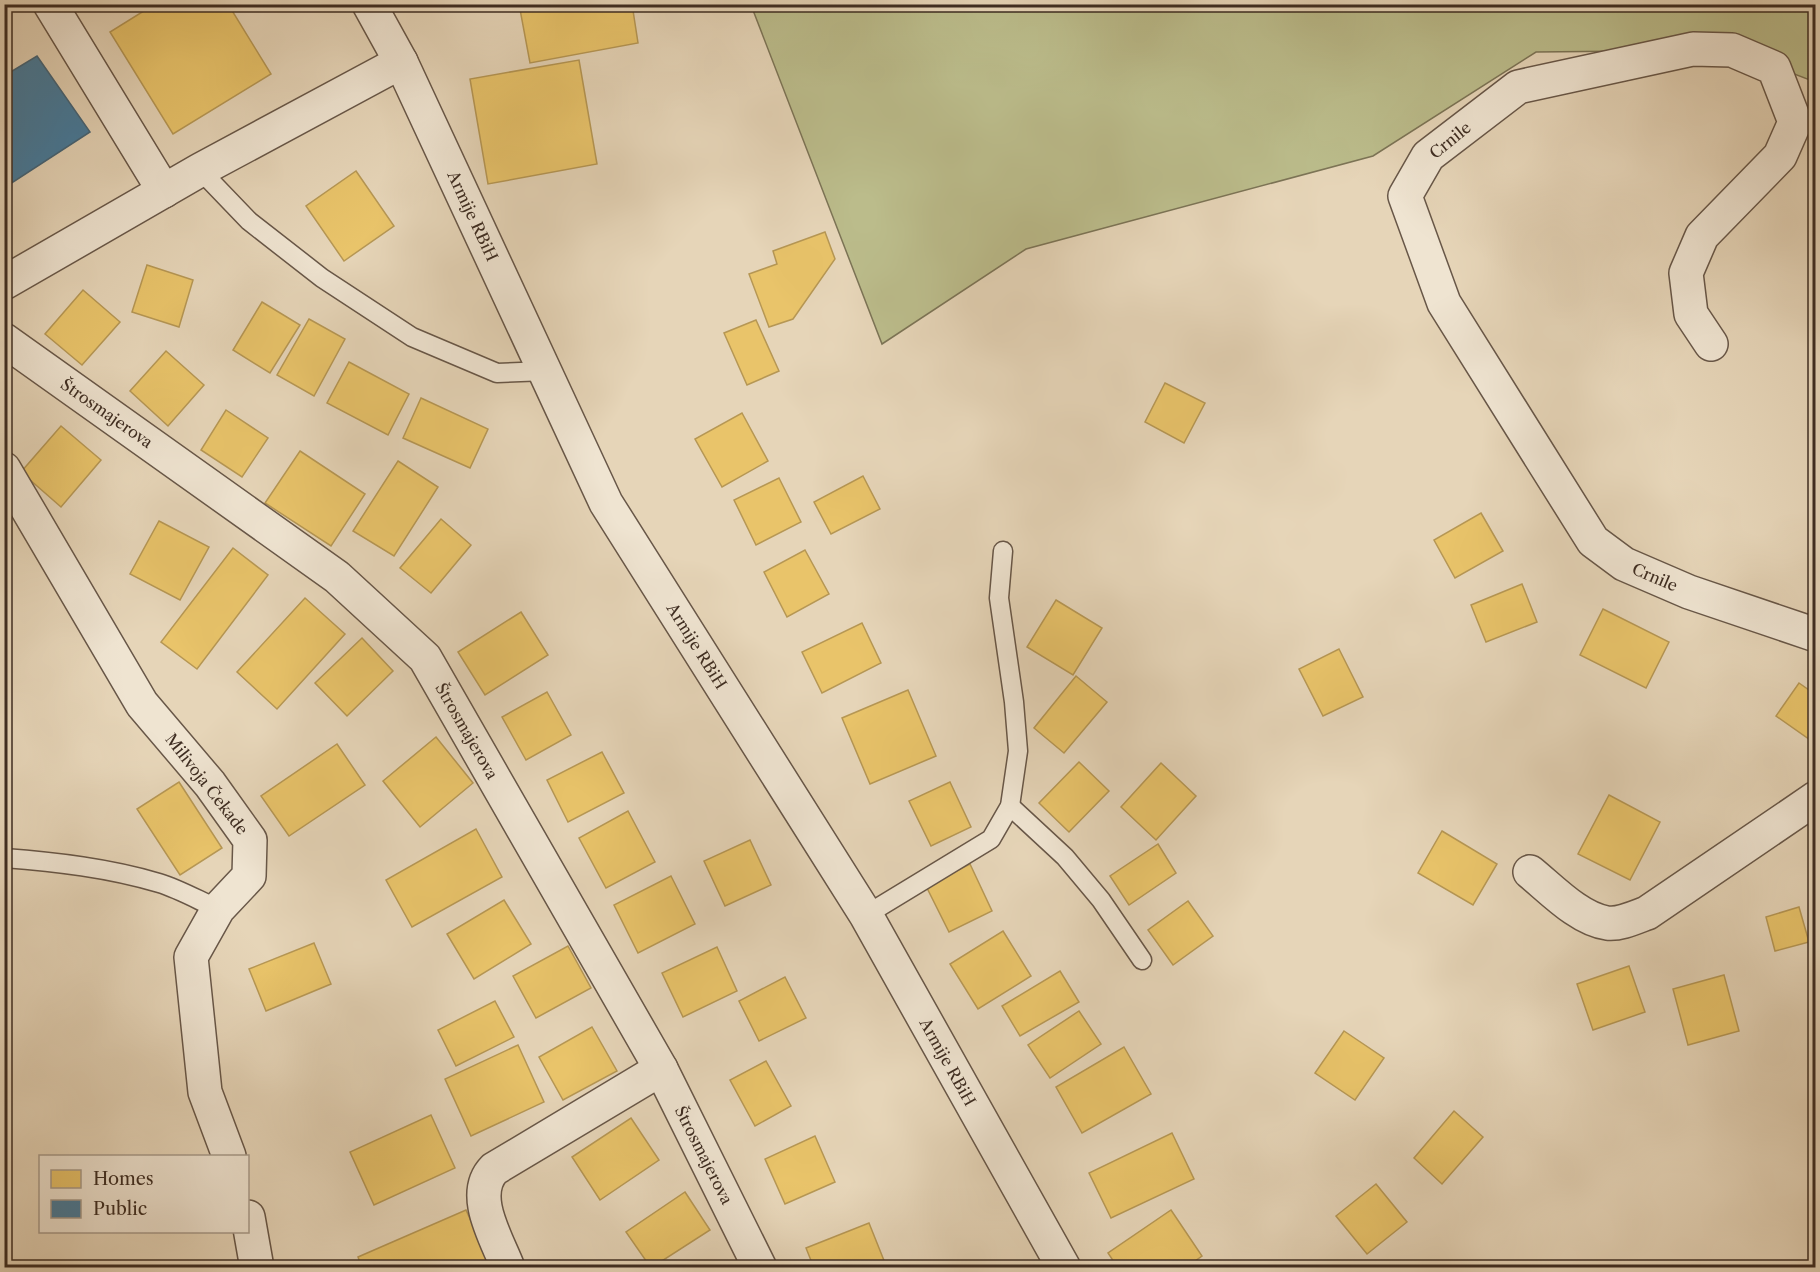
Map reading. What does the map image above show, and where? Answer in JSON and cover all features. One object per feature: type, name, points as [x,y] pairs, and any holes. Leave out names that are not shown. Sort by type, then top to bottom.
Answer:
[{"type":"street","points":[[50,4],[164,191]]},
{"type":"street","name":"Armije RBiH","points":[[369,4],[401,62],[606,503],[866,915],[1064,1268]]},
{"type":"street","name":"Crnile","points":[[1711,344],[1691,314],[1686,273],[1702,236],[1780,156],[1784,148],[1795,122],[1774,68],[1732,50],[1693,49],[1518,87],[1428,156],[1405,196],[1444,303],[1593,541],[1624,564],[1678,587],[1815,635]]},
{"type":"street","points":[[4,283],[200,170],[401,62]]},
{"type":"street","name":"Štrosmajerova","points":[[4,340],[337,578],[425,658],[661,1070],[760,1268]]},
{"type":"street","name":"Milivoja Čekade","points":[[4,469],[142,704],[210,784],[250,840],[249,876],[218,909],[191,957],[205,1092],[229,1155]]},
{"type":"street","points":[[1530,872],[1594,920],[1609,924],[1631,919],[1647,912],[1815,798]]},
{"type":"street","points":[[508,1268],[482,1198],[486,1177],[494,1169],[661,1070]]},
{"type":"street","points":[[249,1223],[257,1268]]},
{"type":"lane","points":[[200,170],[249,221],[322,278],[412,337],[497,373],[546,371]]},
{"type":"lane","points":[[866,915],[991,839],[1010,806],[1018,751],[1014,702],[999,598],[1003,551]]},
{"type":"lane","points":[[1010,806],[1065,856],[1101,900],[1142,960]]},
{"type":"lane","points":[[4,858],[79,866],[125,874],[161,883],[218,909]]},
{"type":"green space","points":[[751,5],[1815,5],[1815,82],[1732,50],[1536,52],[1373,156],[1026,249],[882,344]]},
{"type":"building: Homes","points":[[155,4],[228,4],[271,74],[173,134],[110,32]]},
{"type":"building: Homes","points":[[519,4],[632,4],[638,43],[530,63]]},
{"type":"building: Homes","points":[[579,60],[597,164],[488,184],[470,79]]},
{"type":"building: Homes","points":[[356,171],[394,226],[344,261],[306,206]]},
{"type":"building: Homes","points":[[825,232],[835,259],[793,319],[769,327],[749,274],[777,264],[773,251]]},
{"type":"building: Homes","points":[[147,265],[193,280],[179,327],[132,312]]},
{"type":"building: Homes","points":[[83,290],[120,322],[82,365],[45,334]]},
{"type":"building: Homes","points":[[262,302],[300,325],[270,373],[233,350]]},
{"type":"building: Homes","points":[[309,319],[345,339],[314,396],[277,375]]},
{"type":"building: Homes","points":[[756,320],[779,371],[747,385],[724,333]]},
{"type":"building: Homes","points":[[166,351],[204,385],[168,426],[130,391]]},
{"type":"building: Homes","points":[[349,362],[409,394],[388,435],[327,403]]},
{"type":"building: Homes","points":[[1165,383],[1205,403],[1184,443],[1145,422]]},
{"type":"building: Homes","points":[[421,398],[488,429],[470,468],[403,438]]},
{"type":"building: Homes","points":[[226,410],[268,438],[242,477],[201,450]]},
{"type":"building: Homes","points":[[742,413],[768,461],[722,487],[695,439]]},
{"type":"building: Homes","points":[[61,426],[101,460],[61,507],[21,472]]},
{"type":"building: Homes","points":[[300,451],[365,494],[331,546],[265,503]]},
{"type":"building: Homes","points":[[398,461],[438,487],[394,556],[353,531]]},
{"type":"building: Homes","points":[[863,476],[880,509],[831,534],[814,502]]},
{"type":"building: Homes","points":[[779,478],[801,522],[756,545],[734,500]]},
{"type":"building: Homes","points":[[1481,513],[1503,551],[1455,578],[1434,540]]},
{"type":"building: Homes","points":[[441,519],[471,545],[431,593],[400,568]]},
{"type":"building: Homes","points":[[159,521],[209,547],[180,600],[130,574]]},
{"type":"building: Homes","points":[[233,548],[268,575],[197,669],[161,642]]},
{"type":"building: Homes","points":[[805,550],[829,594],[787,617],[764,572]]},
{"type":"building: Homes","points":[[1522,584],[1537,622],[1486,642],[1471,605]]},
{"type":"building: Homes","points":[[305,598],[345,634],[277,709],[237,672]]},
{"type":"building: Homes","points":[[1056,600],[1102,628],[1073,675],[1027,647]]},
{"type":"building: Homes","points":[[1603,609],[1669,642],[1646,688],[1580,655]]},
{"type":"building: Homes","points":[[521,612],[548,655],[485,695],[458,652]]},
{"type":"building: Homes","points":[[862,623],[881,663],[822,693],[802,652]]},
{"type":"building: Homes","points":[[362,638],[393,671],[347,716],[315,683]]},
{"type":"building: Homes","points":[[1339,649],[1363,697],[1323,716],[1299,669]]},
{"type":"building: Homes","points":[[1076,676],[1107,702],[1064,753],[1034,728]]},
{"type":"building: Homes","points":[[1799,683],[1816,695],[1816,744],[1776,716]]},
{"type":"building: Homes","points":[[908,690],[936,756],[870,784],[842,718]]},
{"type":"building: Homes","points":[[547,692],[571,735],[526,760],[502,717]]},
{"type":"building: Homes","points":[[436,737],[473,783],[420,827],[383,781]]},
{"type":"building: Homes","points":[[337,744],[365,785],[289,836],[261,796]]},
{"type":"building: Homes","points":[[602,752],[624,793],[568,822],[547,780]]},
{"type":"building: Homes","points":[[1079,762],[1109,791],[1069,832],[1039,803]]},
{"type":"building: Homes","points":[[1161,763],[1196,796],[1156,840],[1121,807]]},
{"type":"building: Homes","points":[[179,782],[222,848],[180,875],[137,809]]},
{"type":"building: Homes","points":[[950,782],[971,827],[931,846],[909,801]]},
{"type":"building: Homes","points":[[1609,795],[1660,822],[1630,880],[1578,854]]},
{"type":"building: Homes","points":[[628,811],[655,862],[606,888],[579,838]]},
{"type":"building: Homes","points":[[476,829],[502,877],[412,927],[386,880]]},
{"type":"building: Homes","points":[[1442,831],[1497,864],[1473,905],[1418,873]]},
{"type":"building: Homes","points":[[750,840],[771,885],[725,906],[704,861]]},
{"type":"building: Homes","points":[[1158,844],[1176,873],[1129,905],[1110,876]]},
{"type":"building: Homes","points":[[970,864],[992,911],[949,932],[926,886]]},
{"type":"building: Homes","points":[[671,876],[695,924],[638,953],[614,905]]},
{"type":"building: Homes","points":[[504,900],[531,944],[474,979],[447,934]]},
{"type":"building: Homes","points":[[1188,901],[1213,936],[1173,965],[1148,930]]},
{"type":"building: Homes","points":[[1799,907],[1809,942],[1775,951],[1766,917]]},
{"type":"building: Homes","points":[[1003,931],[1031,976],[978,1009],[950,964]]},
{"type":"building: Homes","points":[[314,943],[331,984],[266,1011],[249,969]]},
{"type":"building: Homes","points":[[568,946],[591,988],[536,1018],[513,976]]},
{"type":"building: Homes","points":[[717,947],[737,991],[683,1017],[662,973]]},
{"type":"building: Homes","points":[[1629,966],[1645,1012],[1593,1030],[1577,984]]},
{"type":"building: Homes","points":[[1060,971],[1079,1002],[1020,1036],[1002,1006]]},
{"type":"building: Homes","points":[[1724,975],[1739,1031],[1688,1045],[1673,989]]},
{"type":"building: Homes","points":[[785,977],[806,1018],[759,1041],[739,1001]]},
{"type":"building: Homes","points":[[495,1001],[514,1037],[456,1066],[438,1030]]},
{"type":"building: Homes","points":[[1079,1011],[1101,1044],[1050,1078],[1028,1045]]},
{"type":"building: Homes","points":[[592,1027],[617,1071],[563,1100],[539,1057]]},
{"type":"building: Homes","points":[[1344,1031],[1384,1058],[1355,1100],[1315,1073]]},
{"type":"building: Homes","points":[[518,1045],[544,1102],[471,1136],[445,1079]]},
{"type":"building: Homes","points":[[1124,1047],[1151,1094],[1082,1133],[1056,1087]]},
{"type":"building: Homes","points":[[766,1061],[791,1106],[755,1126],[730,1080]]},
{"type":"building: Homes","points":[[1454,1111],[1483,1137],[1442,1184],[1414,1158]]},
{"type":"building: Homes","points":[[431,1115],[455,1168],[374,1205],[350,1152]]},
{"type":"building: Homes","points":[[631,1118],[659,1160],[600,1200],[572,1157]]},
{"type":"building: Homes","points":[[1172,1133],[1194,1179],[1111,1218],[1089,1173]]},
{"type":"building: Homes","points":[[815,1136],[835,1182],[785,1204],[765,1159]]},
{"type":"building: Homes","points":[[1376,1184],[1407,1222],[1367,1254],[1336,1216]]},
{"type":"building: Homes","points":[[685,1192],[710,1230],[651,1268],[626,1232]]},
{"type":"building: Homes","points":[[466,1210],[489,1261],[474,1268],[362,1268],[358,1257]]},
{"type":"building: Homes","points":[[1171,1210],[1202,1256],[1185,1268],[1118,1268],[1108,1253]]},
{"type":"building: Homes","points":[[869,1223],[887,1268],[814,1268],[806,1248]]},
{"type":"building: Public","points":[[37,56],[90,132],[7,186],[4,182],[4,76]]}]
